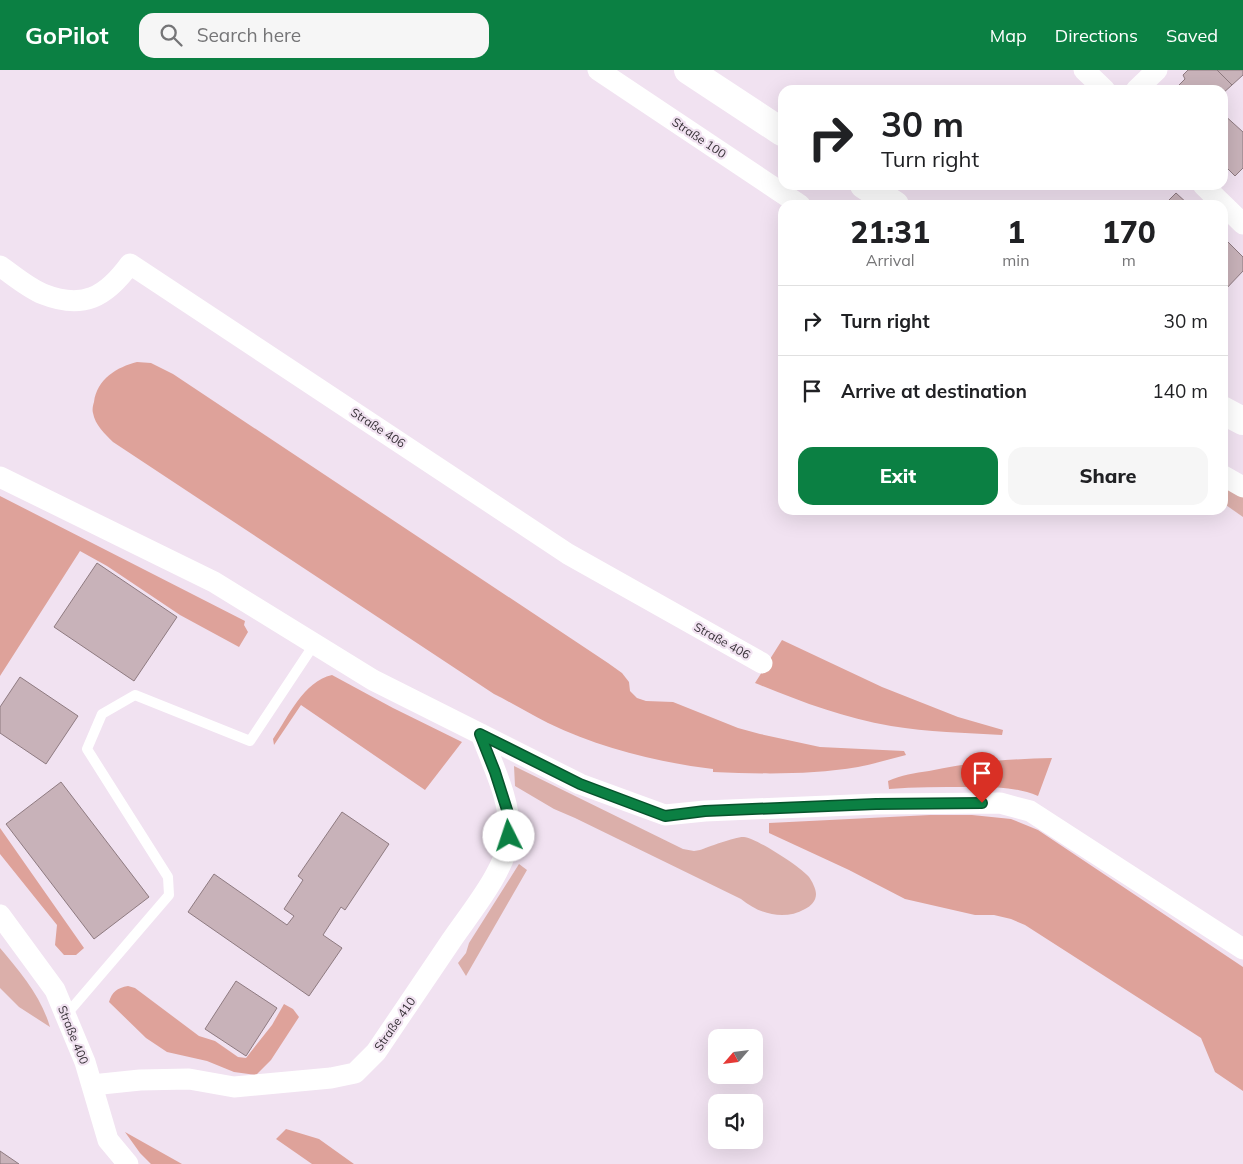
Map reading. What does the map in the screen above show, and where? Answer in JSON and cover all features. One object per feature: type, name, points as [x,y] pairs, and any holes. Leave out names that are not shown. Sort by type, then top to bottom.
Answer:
[{"type":"main road","points":[[688,70],[778,129]]},
{"type":"main road","points":[[872,190],[887,200]]},
{"type":"main road","points":[[1228,413],[1243,421]]},
{"type":"street","name":"Straße 100","points":[[598,70],[793,200]]},
{"type":"street","points":[[1084,70],[1100,85]]},
{"type":"street","points":[[1141,85],[1157,70]]},
{"type":"street","points":[[1208,190],[1218,200]]},
{"type":"street","points":[[1228,209],[1243,224]]},
{"type":"street","name":"Straße 406","points":[[0,266],[42,294],[69,301],[95,298],[117,282],[130,264],[568,554],[762,663]]},
{"type":"street","points":[[0,478],[214,582],[373,680],[580,784],[665,816],[705,811],[876,804],[1000,803],[1030,811],[1243,950]]},
{"type":"street","points":[[1228,478],[1243,487]]},
{"type":"street","name":"Straße 410","points":[[92,1085],[140,1080],[188,1079],[234,1087],[331,1078],[355,1073],[376,1052],[504,860],[509,836],[508,813],[480,734]]},
{"type":"street","name":"Straße 400","points":[[0,914],[56,990],[92,1085],[108,1140],[128,1164]]},
{"type":"lane","points":[[66,1015],[169,895],[168,877],[87,749],[102,714],[135,695],[250,741],[315,643]]},
{"type":"shaded area","points":[[137,362],[151,363],[173,374],[608,663],[622,673],[629,682],[630,691],[637,698],[646,701],[673,702],[738,728],[820,747],[904,751],[906,755],[858,767],[804,773],[713,772],[713,769],[649,758],[608,747],[548,723],[494,694],[113,442],[101,429],[94,417],[93,409],[96,394],[109,375],[122,367]]},
{"type":"shaded area","points":[[1228,487],[1243,496],[1243,517],[1228,506]]},
{"type":"shaded area","points":[[0,496],[245,621],[244,625],[248,632],[239,647],[180,615],[107,566],[80,551],[0,676]]},
{"type":"shaded area","points":[[782,640],[882,687],[958,717],[1003,730],[1002,735],[919,730],[873,723],[822,708],[755,683]]},
{"type":"shaded area","points":[[332,675],[462,742],[425,790],[301,705],[274,745],[273,739],[305,692],[322,679]]},
{"type":"shaded area","points":[[1052,758],[1038,796],[1020,790],[993,787],[889,789],[888,781],[913,773],[974,763]]},
{"type":"shaded area","points":[[514,766],[683,849],[700,850],[735,838],[744,837],[758,842],[804,872],[814,885],[816,897],[807,908],[789,915],[772,914],[756,909],[741,899],[554,809],[515,786]]},
{"type":"shaded area","points":[[930,815],[972,815],[1011,819],[1038,830],[1243,967],[1243,1091],[1215,1072],[1201,1038],[1025,925],[994,915],[975,915],[905,899],[849,870],[769,833],[769,823]]},
{"type":"shaded area","points":[[0,828],[84,948],[76,955],[64,955],[55,945],[57,925],[0,854]]},
{"type":"shaded area","points":[[519,864],[527,870],[466,976],[458,963],[466,953],[469,943]]},
{"type":"shaded area","points":[[0,948],[22,975],[35,995],[50,1027],[19,1007],[0,988]]},
{"type":"shaded area","points":[[128,986],[135,988],[199,1036],[215,1041],[238,1057],[246,1058],[272,1025],[284,1004],[293,1009],[299,1017],[271,1060],[256,1075],[234,1072],[207,1061],[167,1052],[146,1038],[109,1002],[115,991]]},
{"type":"shaded area","points":[[286,1129],[319,1139],[354,1164],[312,1164],[276,1139]]},
{"type":"shaded area","points":[[125,1132],[182,1164],[151,1164],[140,1153]]},
{"type":"building","points":[[1188,70],[1217,70],[1232,85],[1228,89],[1228,85],[1179,85],[1185,79],[1183,75]]},
{"type":"building","points":[[1217,70],[1243,70],[1243,75],[1232,85]]},
{"type":"building","points":[[1228,118],[1243,132],[1243,168],[1235,176],[1228,169]]},
{"type":"building","points":[[1176,193],[1184,200],[1169,200]]},
{"type":"building","points":[[1228,242],[1243,257],[1243,271],[1228,287]]},
{"type":"building","points":[[97,563],[177,617],[134,681],[54,627]]},
{"type":"building","points":[[20,677],[78,716],[46,764],[0,733],[0,707]]},
{"type":"building","points":[[61,782],[149,897],[94,939],[6,824]]},
{"type":"building","points":[[342,812],[389,844],[345,910],[341,907],[323,935],[342,948],[309,996],[188,912],[214,874],[287,925],[294,916],[284,909],[303,880],[298,876]]},
{"type":"building","points":[[236,981],[277,1008],[246,1056],[205,1029]]},
{"type":"building","points":[[0,1151],[19,1164],[0,1164]]},
{"type":"route","points":[[509,836],[508,813],[480,734],[580,784],[665,816],[705,811],[876,804],[982,803]]}]
